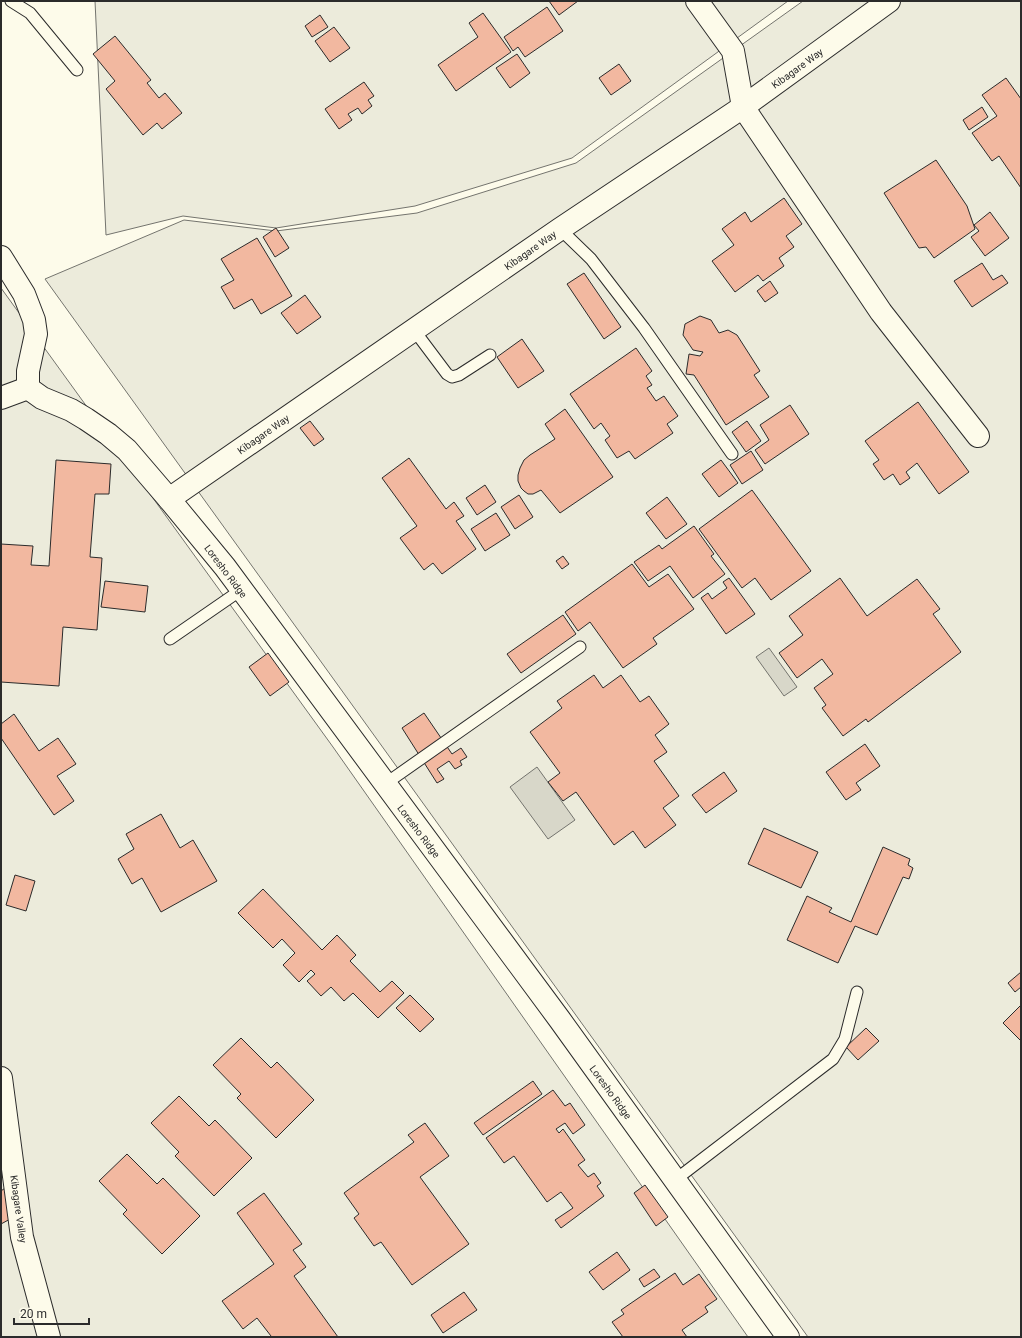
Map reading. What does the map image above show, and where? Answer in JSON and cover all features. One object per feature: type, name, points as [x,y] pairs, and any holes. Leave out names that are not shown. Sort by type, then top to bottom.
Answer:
[{"type":"street","points":[[697,1],[732,52],[743,107],[881,312],[978,436]]},
{"type":"street","name":"Kibagare Way","points":[[169,498],[560,229],[743,107],[889,1]]},
{"type":"street","points":[[1,257],[24,294],[34,320],[36,334],[28,371],[28,388],[1,398]]},
{"type":"street","name":"Loresho Ridge","points":[[28,388],[42,398],[71,410],[108,434],[127,450],[169,498],[241,590],[560,1020],[788,1337]]},
{"type":"street","name":"Kibagare Valley","points":[[1,1078],[22,1236],[49,1337]]},
{"type":"lane","points":[[11,1],[30,13],[77,70]]},
{"type":"lane","points":[[560,229],[591,259],[639,322],[732,454]]},
{"type":"lane","points":[[414,330],[447,374],[452,377],[459,375],[490,356]]},
{"type":"lane","points":[[170,639],[241,590]]},
{"type":"lane","points":[[385,784],[580,647]]},
{"type":"lane","points":[[675,1180],[833,1059],[845,1039],[857,992]]},
{"type":"shaded area","points":[[95,1],[788,1],[572,158],[415,206],[276,228],[183,216],[106,235]]},
{"type":"shaded area","points":[[803,1],[1021,1],[1021,1337],[808,1337],[45,279],[184,220],[276,231],[417,213],[576,163]]},
{"type":"shaded area","points":[[1,288],[333,747],[748,1337],[1,1337]]},
{"type":"shaded area","points":[[769,648],[797,687],[784,696],[756,657]]},
{"type":"shaded area","points":[[537,767],[575,820],[548,839],[510,787]]},
{"type":"building","points":[[549,1],[578,1],[559,15]]},
{"type":"building","points":[[547,7],[563,31],[525,57],[518,47],[513,51],[504,37]]},
{"type":"building","points":[[483,13],[511,52],[456,91],[438,65],[478,37],[469,23]]},
{"type":"building","points":[[320,15],[328,27],[312,37],[305,26]]},
{"type":"building","points":[[334,27],[350,48],[330,62],[315,41]]},
{"type":"building","points":[[115,36],[151,80],[147,83],[159,98],[165,93],[182,113],[162,129],[157,123],[143,135],[106,89],[115,81],[93,54]]},
{"type":"building","points":[[517,54],[530,73],[510,88],[496,68]]},
{"type":"building","points":[[619,64],[631,81],[611,95],[599,78]]},
{"type":"building","points":[[1006,78],[1021,99],[1021,188],[999,156],[992,161],[972,133],[997,116],[982,95]]},
{"type":"building","points":[[364,82],[374,96],[368,100],[372,106],[362,114],[358,108],[348,114],[352,120],[339,129],[325,109]]},
{"type":"building","points":[[982,107],[988,117],[969,130],[963,120]]},
{"type":"building","points":[[936,160],[967,206],[975,229],[934,258],[926,247],[919,248],[884,193]]},
{"type":"building","points":[[784,198],[802,224],[786,236],[794,247],[779,258],[784,266],[763,281],[758,275],[735,292],[712,261],[734,245],[722,229],[745,212],[751,222]]},
{"type":"building","points":[[990,212],[1009,238],[985,256],[971,237],[979,231],[974,225]]},
{"type":"building","points":[[276,228],[289,248],[275,257],[263,237]]},
{"type":"building","points":[[257,238],[292,296],[261,314],[252,299],[234,309],[221,287],[234,280],[221,259]]},
{"type":"building","points":[[982,263],[993,280],[1002,275],[1008,283],[972,307],[954,281]]},
{"type":"building","points":[[584,273],[621,327],[604,339],[567,284]]},
{"type":"building","points":[[770,281],[778,293],[765,302],[757,291]]},
{"type":"building","points":[[305,295],[321,317],[297,334],[281,313]]},
{"type":"building","points":[[700,316],[711,320],[719,333],[728,330],[737,335],[760,371],[754,375],[769,397],[726,425],[694,375],[686,374],[689,354],[700,356],[703,352],[693,350],[683,335],[685,324]]},
{"type":"building","points":[[522,339],[544,371],[518,388],[497,357]]},
{"type":"building","points":[[636,348],[652,371],[646,376],[652,385],[647,388],[656,401],[664,396],[678,416],[667,424],[673,433],[635,459],[629,451],[617,458],[605,440],[610,436],[601,423],[594,429],[570,394]]},
{"type":"building","points":[[918,402],[969,472],[939,494],[917,463],[906,472],[910,478],[900,485],[893,474],[884,480],[873,464],[879,460],[865,441]]},
{"type":"building","points":[[790,405],[809,434],[765,464],[755,450],[769,440],[760,425]]},
{"type":"building","points":[[565,409],[613,477],[560,513],[541,490],[533,494],[528,494],[524,491],[518,481],[518,475],[524,460],[555,439],[545,424]]},
{"type":"building","points":[[310,421],[324,439],[314,446],[300,428]]},
{"type":"building","points":[[747,421],[761,441],[746,452],[732,432]]},
{"type":"building","points":[[751,451],[763,470],[742,484],[730,465]]},
{"type":"building","points":[[409,458],[446,509],[454,502],[464,516],[456,521],[476,549],[442,574],[433,563],[424,570],[400,538],[417,526],[382,478]]},
{"type":"building","points":[[56,460],[111,464],[109,494],[95,494],[90,557],[102,558],[97,630],[63,627],[59,686],[1,682],[1,544],[33,546],[31,565],[49,566]]},
{"type":"building","points":[[721,460],[738,483],[719,497],[702,474]]},
{"type":"building","points":[[485,485],[496,502],[477,515],[466,498]]},
{"type":"building","points":[[752,490],[811,571],[771,600],[755,578],[742,588],[699,529]]},
{"type":"building","points":[[519,495],[533,517],[515,529],[501,507]]},
{"type":"building","points":[[667,497],[687,524],[666,539],[646,513]]},
{"type":"building","points":[[496,513],[510,535],[485,551],[471,529]]},
{"type":"building","points":[[694,526],[714,554],[711,556],[725,574],[693,598],[670,566],[648,581],[634,562],[659,545],[662,549]]},
{"type":"building","points":[[563,556],[569,564],[562,569],[556,561]]},
{"type":"building","points":[[632,564],[649,587],[668,574],[694,609],[653,638],[657,644],[623,668],[590,622],[578,631],[565,612]]},
{"type":"building","points":[[729,578],[755,614],[726,634],[701,598],[708,593],[712,599],[727,588],[723,582]]},
{"type":"building","points":[[840,578],[867,616],[917,579],[940,609],[933,614],[961,652],[868,722],[866,719],[843,736],[822,708],[826,705],[814,688],[833,674],[822,659],[797,678],[779,653],[803,635],[789,616]]},
{"type":"building","points":[[105,581],[148,586],[145,612],[101,607]]},
{"type":"building","points":[[563,615],[576,634],[521,673],[507,654]]},
{"type":"building","points":[[268,653],[289,682],[270,696],[249,667]]},
{"type":"building","points":[[594,675],[603,688],[621,675],[640,702],[649,696],[669,724],[655,735],[667,752],[654,761],[679,796],[663,808],[676,825],[645,848],[633,831],[614,845],[576,792],[563,801],[548,782],[560,773],[530,732],[562,708],[557,701]]},
{"type":"building","points":[[424,713],[452,754],[461,748],[467,757],[460,761],[462,765],[455,769],[449,761],[437,769],[444,779],[437,783],[402,728]]},
{"type":"building","points":[[14,714],[39,751],[58,738],[76,764],[57,776],[74,801],[54,815],[1,738],[1,724]]},
{"type":"building","points":[[865,744],[880,766],[856,783],[861,790],[846,800],[826,772]]},
{"type":"building","points":[[724,772],[737,791],[706,813],[692,795]]},
{"type":"building","points":[[161,814],[180,848],[193,840],[217,881],[161,912],[142,878],[132,884],[118,859],[134,849],[126,834]]},
{"type":"building","points":[[764,828],[818,852],[801,888],[748,864]]},
{"type":"building","points":[[883,847],[910,859],[908,865],[913,868],[909,879],[903,877],[877,935],[855,926],[838,963],[787,940],[807,896],[832,908],[829,912],[851,922]]},
{"type":"building","points":[[15,875],[35,881],[26,911],[6,905]]},
{"type":"building","points":[[263,889],[322,950],[337,935],[356,955],[350,961],[380,992],[392,981],[404,993],[378,1018],[353,993],[344,1001],[331,987],[321,996],[307,981],[315,974],[311,970],[299,982],[283,965],[295,953],[282,939],[273,948],[238,913]]},
{"type":"building","points":[[1021,972],[1021,987],[1015,992],[1008,983]]},
{"type":"building","points":[[410,995],[434,1019],[420,1032],[396,1008]]},
{"type":"building","points":[[1021,1005],[1021,1041],[1003,1023]]},
{"type":"building","points":[[866,1028],[879,1041],[858,1060],[846,1047]]},
{"type":"building","points":[[241,1038],[271,1068],[277,1062],[314,1100],[276,1138],[237,1098],[241,1094],[213,1065]]},
{"type":"building","points":[[533,1081],[542,1094],[483,1135],[474,1123]]},
{"type":"building","points":[[553,1090],[565,1106],[570,1103],[585,1125],[573,1134],[565,1123],[556,1129],[559,1133],[563,1129],[585,1160],[578,1165],[588,1177],[594,1173],[601,1183],[597,1186],[604,1196],[561,1228],[555,1220],[573,1208],[561,1192],[547,1202],[514,1156],[504,1163],[486,1138]]},
{"type":"building","points":[[179,1096],[209,1126],[215,1120],[252,1158],[214,1196],[175,1156],[179,1152],[151,1123]]},
{"type":"building","points":[[425,1123],[449,1156],[420,1177],[469,1244],[412,1285],[381,1242],[374,1246],[354,1218],[359,1214],[344,1193],[414,1142],[408,1135]]},
{"type":"building","points":[[127,1154],[157,1184],[163,1178],[200,1216],[162,1254],[123,1214],[127,1210],[99,1181]]},
{"type":"building","points":[[645,1185],[668,1217],[656,1226],[634,1193]]},
{"type":"building","points":[[5,1188],[12,1218],[1,1224],[1,1191]]},
{"type":"building","points":[[264,1193],[302,1244],[293,1250],[306,1267],[294,1276],[338,1337],[270,1337],[271,1336],[257,1318],[243,1329],[222,1301],[274,1264],[237,1213]]},
{"type":"building","points":[[617,1252],[630,1270],[603,1290],[589,1272]]},
{"type":"building","points":[[654,1269],[660,1277],[644,1287],[639,1279]]},
{"type":"building","points":[[675,1273],[683,1285],[699,1274],[717,1299],[705,1307],[708,1312],[682,1330],[687,1337],[623,1337],[612,1322],[624,1314],[621,1310]]},
{"type":"building","points":[[464,1292],[477,1310],[443,1333],[431,1315]]}]
